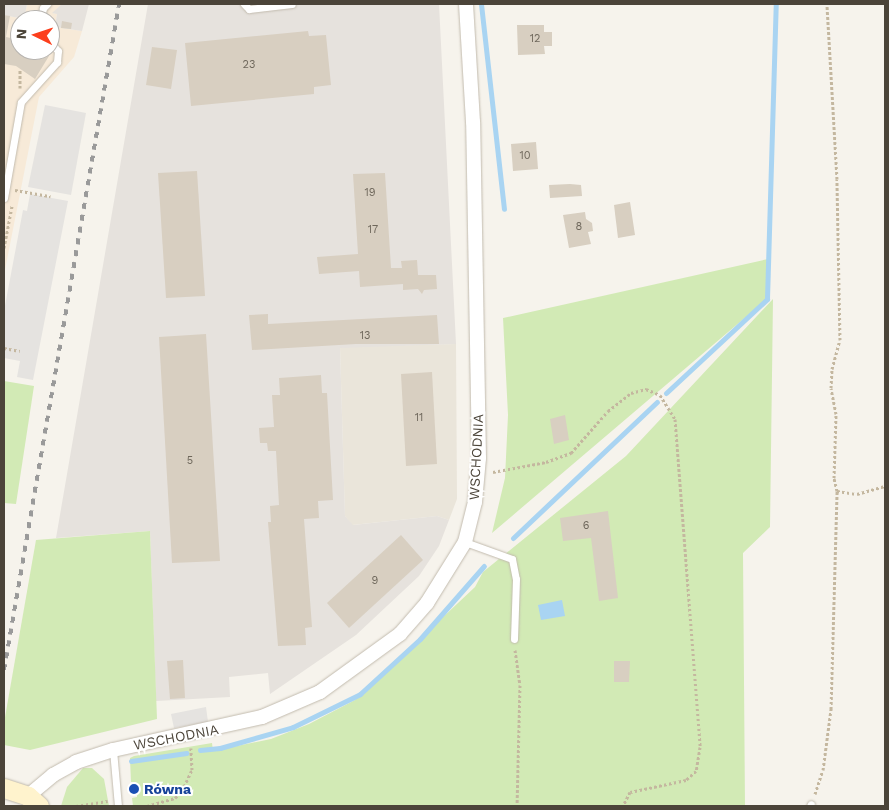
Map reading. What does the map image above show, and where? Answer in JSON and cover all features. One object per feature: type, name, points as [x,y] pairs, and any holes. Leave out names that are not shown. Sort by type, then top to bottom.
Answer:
[{"type":"street","name":"WSCHODNIA","points":[[33,801],[76,762],[113,750],[262,717],[320,692],[400,634],[427,603],[466,542],[475,502],[479,458],[473,122],[466,4]]},
{"type":"street","points":[[4,788],[33,801]]},
{"type":"lane","points":[[244,4],[249,9],[292,4]]},
{"type":"lane","points":[[4,198],[21,102],[57,60]]},
{"type":"lane","points":[[466,542],[512,559],[516,579],[514,639]]},
{"type":"lane","points":[[113,750],[118,803]]},
{"type":"path","points":[[811,805],[823,770],[831,709],[837,491],[834,478],[836,414],[831,388],[832,369],[840,340],[837,189],[827,4]]},
{"type":"path","points":[[15,190],[50,196]]},
{"type":"path","points":[[4,348],[20,351]]},
{"type":"path","points":[[506,470],[546,462],[570,452],[608,412],[631,393],[646,389],[660,395],[675,419],[700,747],[696,771],[686,780],[630,792],[623,806]]},
{"type":"path","points":[[837,491],[857,494],[885,486]]},
{"type":"path","points":[[514,639],[520,685],[517,806],[540,806]]},
{"type":"path","points":[[147,806],[175,798],[188,782],[193,758],[191,744]]},
{"type":"path","points":[[76,806],[118,803]]},
{"type":"shaded area","points":[[4,4],[27,4],[26,10],[10,10],[10,16],[4,15]]},
{"type":"shaded area","points":[[27,4],[62,4],[56,10],[26,10]]},
{"type":"shaded area","points":[[62,4],[89,4],[82,31],[60,28],[60,10],[55,10]]},
{"type":"shaded area","points":[[148,4],[439,4],[456,344],[340,348],[345,516],[353,525],[437,516],[449,520],[439,546],[419,576],[356,635],[270,694],[268,673],[229,677],[230,697],[156,701],[150,531],[56,538]]},
{"type":"shaded area","points":[[4,15],[10,16],[10,60],[60,60],[60,28],[82,31],[74,57],[39,97],[4,275]]},
{"type":"shaded area","points":[[45,105],[86,113],[71,195],[28,187]]},
{"type":"shaded area","points":[[30,194],[68,201],[33,380],[17,377],[20,361],[4,358],[4,311],[23,210],[27,211]]},
{"type":"shaded area","points":[[456,344],[457,499],[449,520],[437,516],[352,525],[345,516],[340,347]]},
{"type":"shaded area","points":[[206,707],[208,722],[174,728],[171,714]]},
{"type":"green space","points":[[768,259],[767,299],[492,533],[505,478],[508,415],[503,318]]},
{"type":"green space","points":[[773,299],[770,527],[743,553],[745,806],[133,806],[132,798],[137,797],[136,782],[131,782],[130,758],[134,756],[212,743],[213,751],[271,739],[309,724],[355,700],[475,587],[483,572],[626,456]]},
{"type":"green space","points":[[4,381],[34,386],[16,504],[4,503]]},
{"type":"green space","points":[[150,531],[157,719],[30,750],[4,745],[4,723],[36,540]]},
{"type":"green space","points":[[83,768],[92,768],[104,779],[109,806],[61,806],[67,787]]},
{"type":"water","points":[[562,600],[565,616],[541,620],[538,605]]},
{"type":"building","points":[[4,15],[10,16],[6,37],[10,38],[10,60],[47,60],[35,79],[16,66],[4,64]]},
{"type":"building","points":[[62,21],[72,23],[71,29],[61,28]]},
{"type":"building","points":[[517,25],[544,25],[544,32],[552,32],[552,46],[544,46],[545,54],[518,55]]},
{"type":"building","points":[[308,31],[309,36],[326,35],[331,85],[314,87],[314,94],[191,106],[185,43]]},
{"type":"building","points":[[152,47],[177,50],[171,89],[146,85]]},
{"type":"building","points":[[536,142],[538,169],[513,171],[511,144]]},
{"type":"building","points":[[197,171],[205,296],[166,298],[158,173]]},
{"type":"building","points":[[385,173],[391,268],[402,268],[401,261],[417,260],[418,275],[436,275],[437,289],[424,290],[422,294],[418,289],[403,290],[403,284],[360,287],[359,271],[319,274],[317,257],[358,254],[353,174]]},
{"type":"building","points":[[549,185],[581,185],[582,196],[550,198]]},
{"type":"building","points":[[630,202],[635,235],[618,238],[614,205]]},
{"type":"building","points":[[585,212],[586,219],[592,223],[593,231],[588,232],[591,244],[569,248],[563,215]]},
{"type":"building","points":[[268,314],[268,324],[437,315],[439,344],[356,344],[252,350],[249,315]]},
{"type":"building","points":[[206,334],[220,561],[172,563],[159,337]]},
{"type":"building","points":[[432,372],[437,464],[406,466],[401,374]]},
{"type":"building","points":[[321,375],[322,393],[327,393],[333,500],[318,501],[319,518],[304,519],[312,627],[305,628],[306,645],[278,646],[268,522],[271,522],[270,506],[279,505],[276,451],[268,451],[267,443],[260,443],[259,428],[274,427],[272,395],[280,395],[279,378]]},
{"type":"building","points":[[565,415],[569,440],[554,444],[550,419]]},
{"type":"building","points":[[608,511],[618,598],[599,601],[591,538],[563,541],[560,518]]},
{"type":"building","points":[[401,535],[423,560],[349,628],[327,603]]},
{"type":"building","points":[[183,660],[185,698],[170,699],[167,661]]},
{"type":"building","points":[[614,661],[630,661],[629,682],[614,682]]},
{"type":"waterway","points":[[481,4],[504,209]]},
{"type":"waterway","points":[[666,393],[767,299],[776,4]]},
{"type":"waterway","points":[[513,538],[657,402]]},
{"type":"waterway","points":[[200,750],[220,748],[293,727],[360,694],[420,639],[484,566]]},
{"type":"waterway","points":[[131,761],[186,753]]},
{"type":"railway","points":[[4,670],[119,4]]},
{"type":"place","name":"Równa","points":[[134,789]]}]
